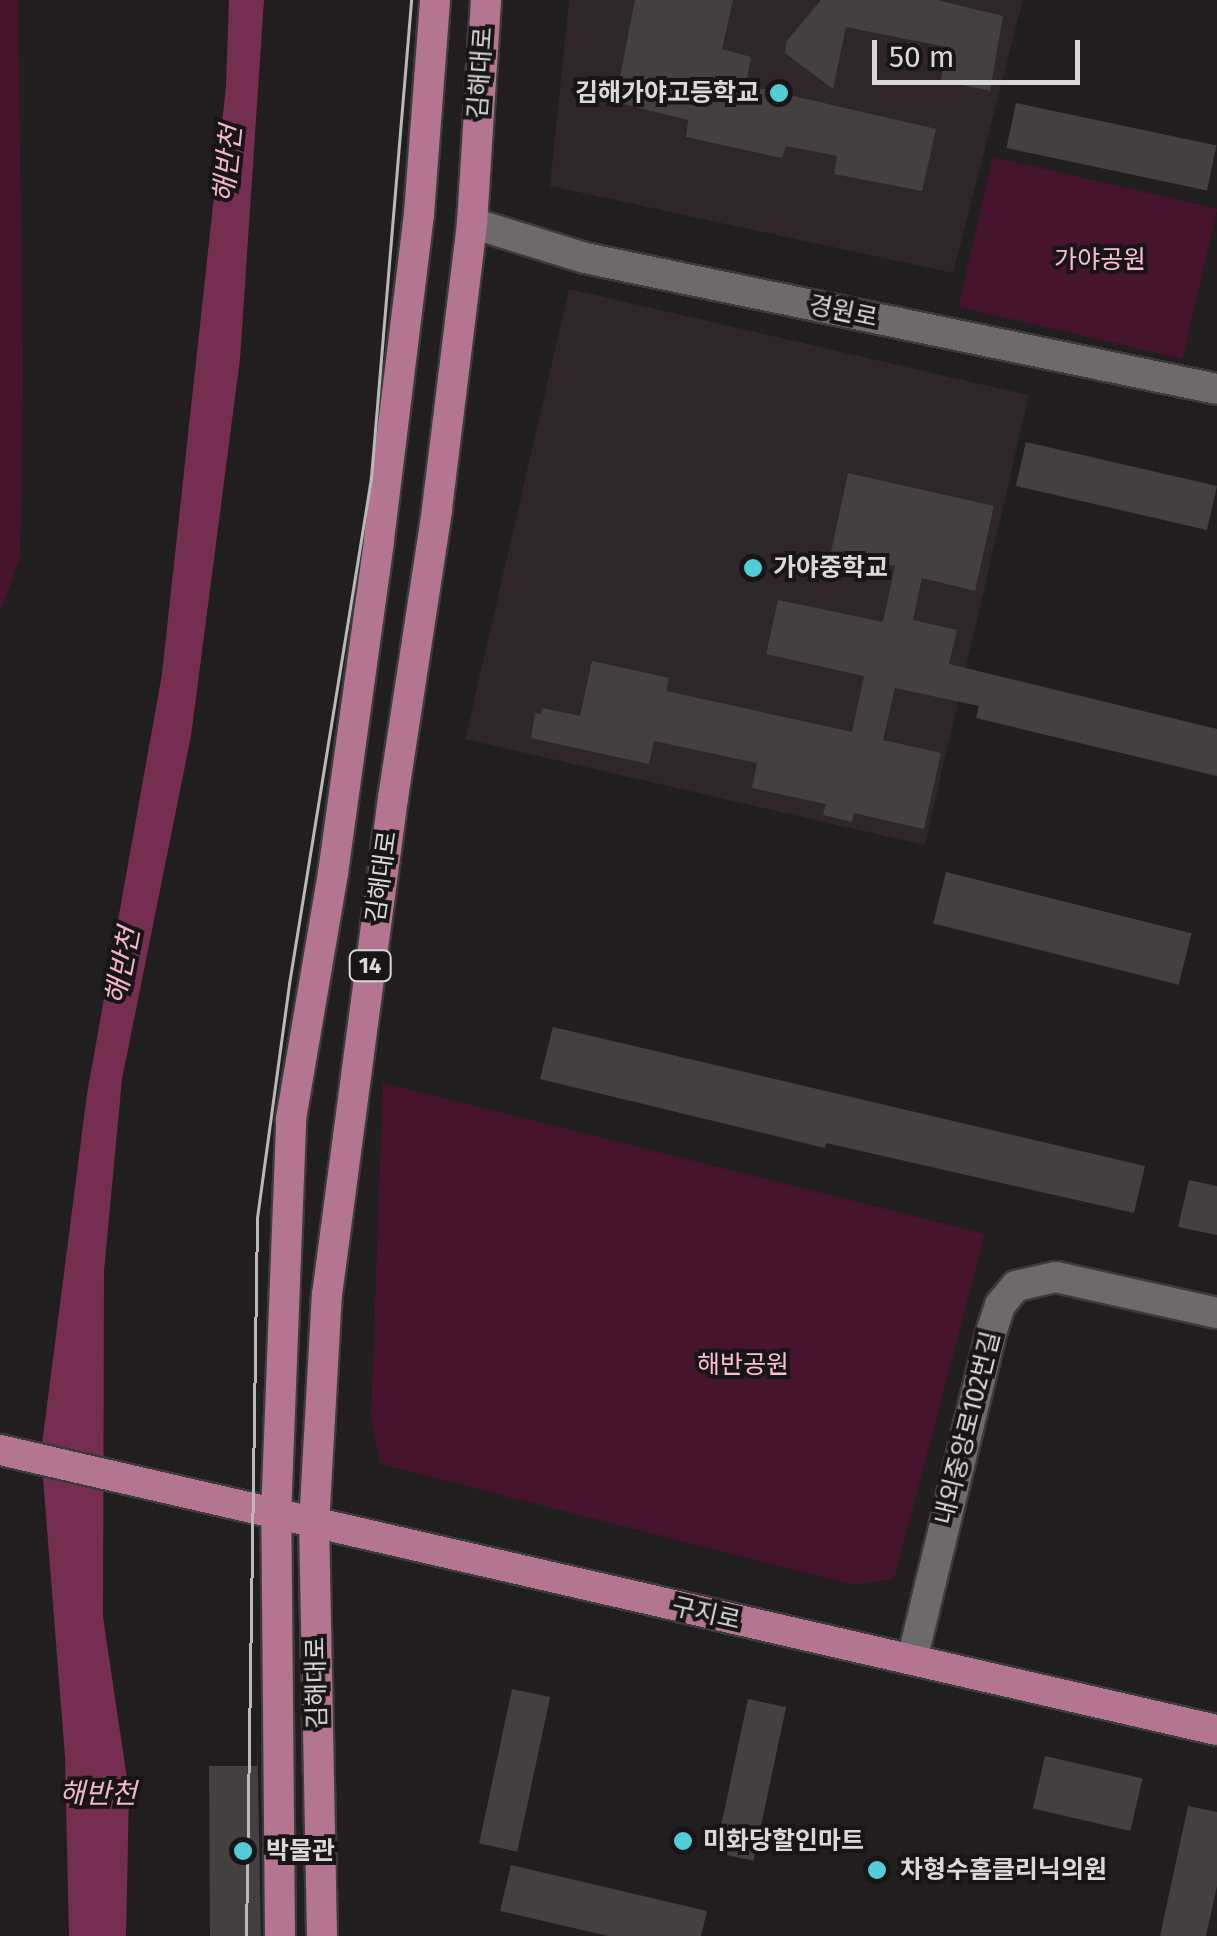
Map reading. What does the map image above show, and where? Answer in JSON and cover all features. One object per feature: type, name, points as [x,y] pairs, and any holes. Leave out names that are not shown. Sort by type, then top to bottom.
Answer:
[{"type":"main road","name":"김해대로","points":[[280,1936],[276,1516],[292,1118],[333,873],[381,521],[419,214],[435,0]]},
{"type":"main road","name":"김해대로","points":[[322,1936],[314,1525],[327,1295],[392,798],[437,509],[472,223],[486,0]]},
{"type":"main road","name":"구지로","points":[[0,1450],[1217,1730]]},
{"type":"street","name":"경원로","points":[[472,223],[585,258],[1217,390]]},
{"type":"street","name":"내외중앙로102번길","points":[[912,1660],[1000,1304],[1016,1286],[1056,1277],[1217,1314]]},
{"type":"shaded area","name":"김해가야고등학교","points":[[569,0],[1023,0],[953,273],[550,186]]},
{"type":"shaded area","name":"가야중학교","points":[[569,289],[1029,395],[925,845],[465,739]]},
{"type":"green space","points":[[0,0],[18,0],[23,379],[20,556],[0,613]]},
{"type":"green space","name":"가야공원","points":[[993,157],[1217,209],[1182,359],[958,307]]},
{"type":"green space","name":"해반공원","points":[[383,1083],[985,1234],[894,1579],[853,1585],[380,1464],[371,1418]]},
{"type":"water","name":"해반천","points":[[229,0],[264,0],[240,359],[191,736],[122,1079],[104,1271],[103,1617],[129,1792],[126,1936],[69,1936],[65,1757],[41,1452],[87,1094],[162,674],[226,86]]},
{"type":"building","points":[[635,0],[733,0],[722,49],[751,57],[746,85],[936,129],[922,191],[834,174],[837,156],[786,146],[782,158],[686,137],[688,120],[615,102]]},
{"type":"building","points":[[821,0],[937,0],[1003,16],[990,91],[941,80],[947,47],[846,27],[833,89],[785,53],[786,42]]},
{"type":"building","points":[[1016,103],[1217,146],[1207,191],[1006,148]]},
{"type":"building","points":[[1026,442],[1217,486],[1207,530],[1016,486]]},
{"type":"building","points":[[848,473],[994,506],[975,591],[922,578],[913,620],[957,630],[949,664],[1217,729],[1217,776],[976,718],[979,706],[895,688],[883,740],[941,753],[924,829],[854,813],[852,822],[823,815],[826,804],[752,788],[757,763],[654,741],[649,764],[531,738],[535,713],[541,714],[542,708],[580,716],[592,661],[669,678],[666,691],[852,732],[864,676],[766,654],[778,600],[883,622],[895,566],[831,552]]},
{"type":"building","points":[[946,872],[1191,933],[1179,985],[933,923]]},
{"type":"building","points":[[553,1027],[1145,1166],[1134,1213],[826,1143],[825,1148],[540,1079]]},
{"type":"building","points":[[1189,1180],[1217,1186],[1217,1235],[1178,1227]]},
{"type":"building","points":[[512,1689],[550,1697],[517,1852],[479,1844]]},
{"type":"building","points":[[748,1699],[786,1707],[754,1861],[715,1853]]},
{"type":"building","points":[[257,1730],[261,1936],[210,1936],[209,1766],[257,1766]]},
{"type":"building","points":[[1045,1756],[1142,1778],[1130,1831],[1033,1809]]},
{"type":"building","points":[[1188,1806],[1217,1812],[1217,1886],[1206,1936],[1160,1936]]},
{"type":"building","points":[[511,1865],[707,1911],[701,1936],[608,1936],[500,1911]]},
{"type":"tram line","points":[[246,1936],[257,1218],[289,984],[371,478],[411,0]]},
{"type":"place","name":"김해가야고등학교","points":[[779,93]]},
{"type":"place","name":"가야중학교","points":[[753,568]]},
{"type":"place","name":"미화당할인마트","points":[[683,1841]]},
{"type":"place","name":"박물관","points":[[243,1851]]},
{"type":"place","name":"차형수홈클리닉의원","points":[[877,1870]]}]
